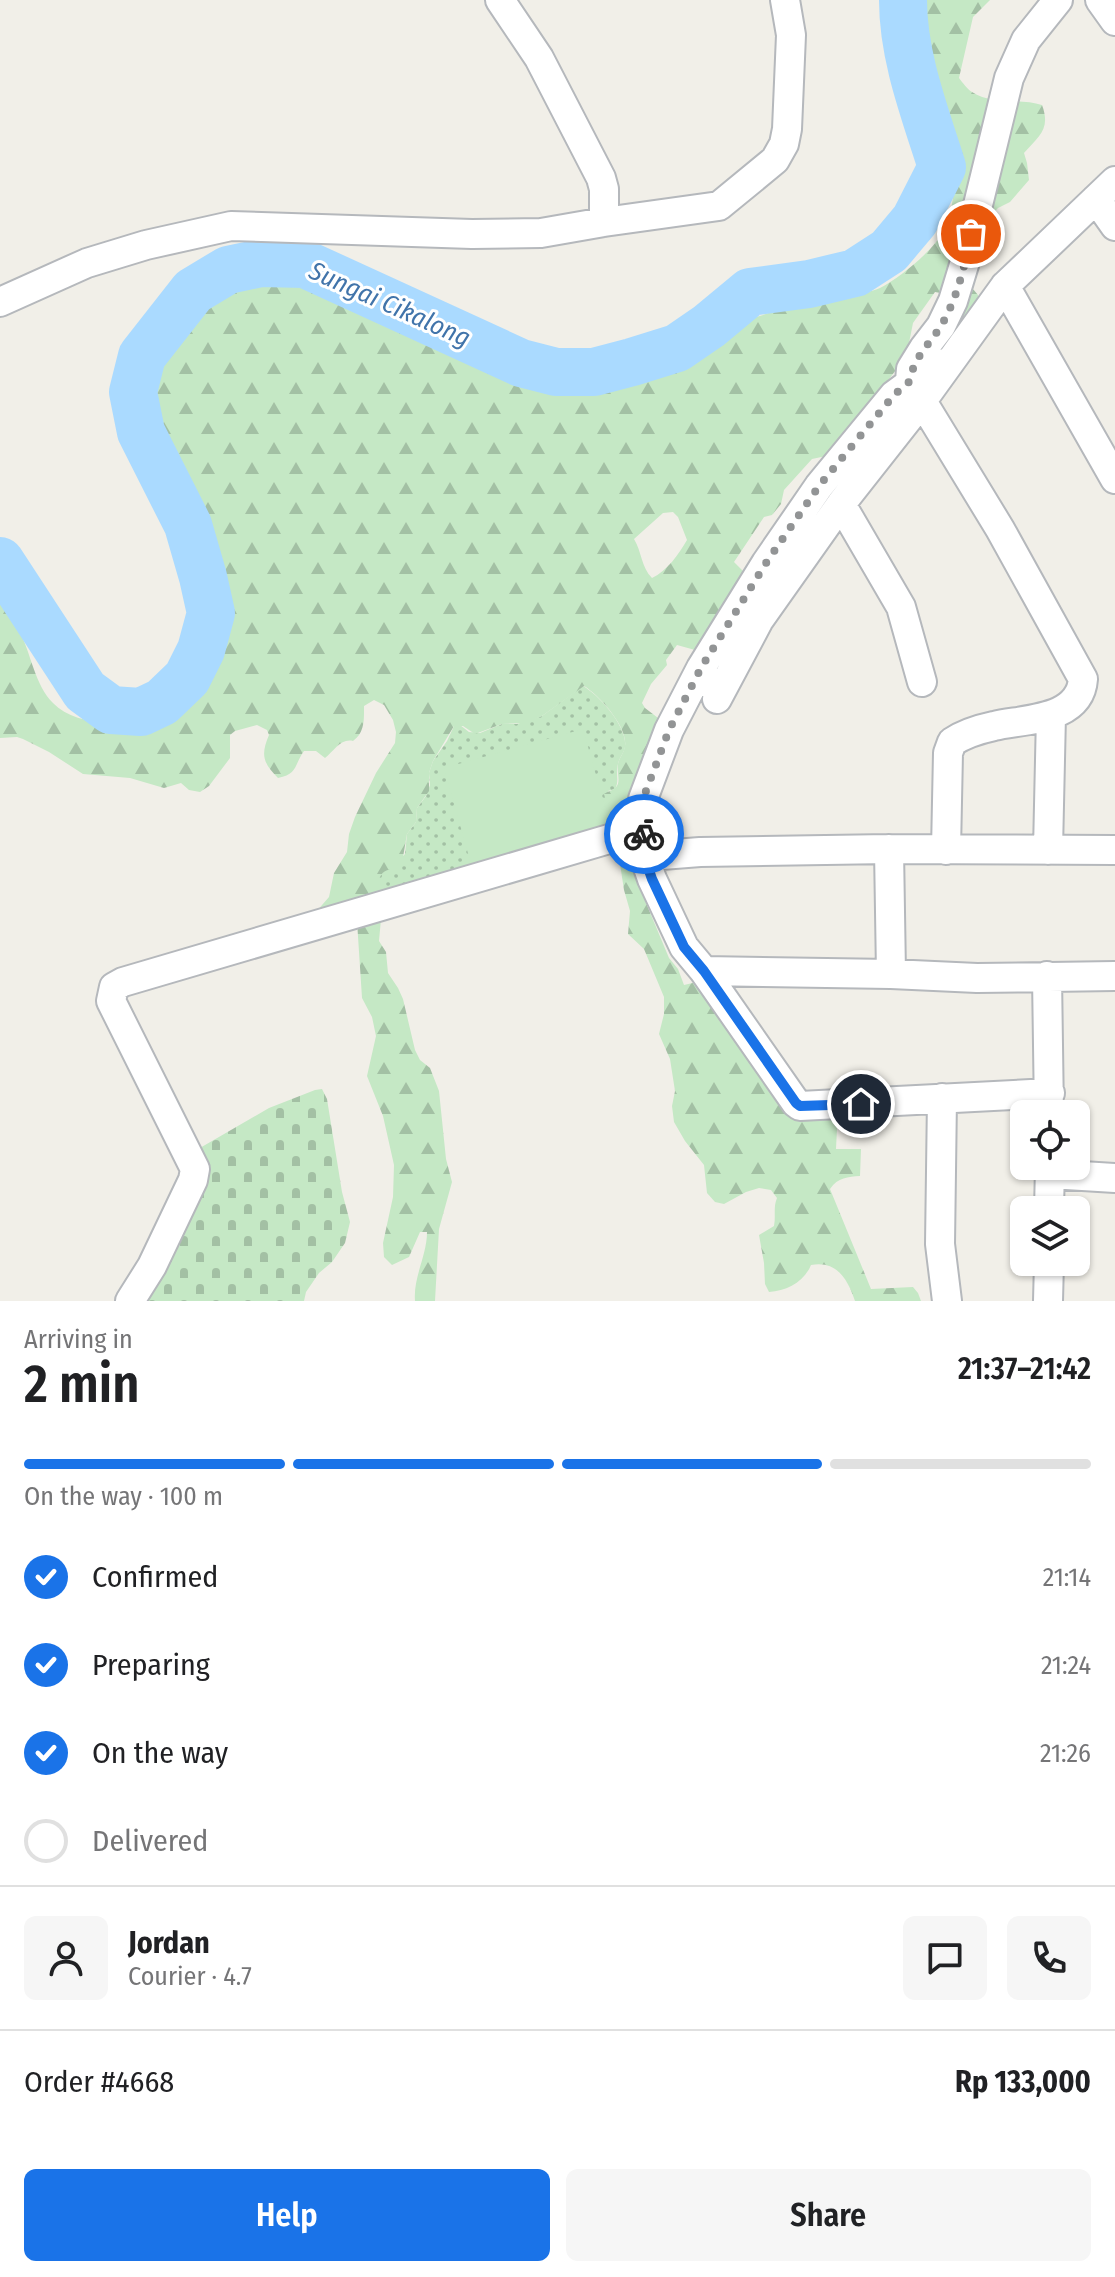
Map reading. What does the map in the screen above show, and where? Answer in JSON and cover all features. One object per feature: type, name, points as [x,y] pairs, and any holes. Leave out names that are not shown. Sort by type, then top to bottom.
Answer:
[{"type":"street","points":[[500,0],[539,58],[601,178],[604,222]]},
{"type":"street","points":[[0,302],[87,263],[146,245],[231,226],[541,233],[719,206],[775,160],[784,144],[791,35],[785,0]]},
{"type":"street","points":[[946,850],[948,753],[952,742],[992,726],[1051,715],[1065,708],[1080,691],[1083,679],[1000,529],[916,391],[911,369],[941,326],[953,301],[1009,78],[1026,40],[1058,0]]},
{"type":"street","points":[[1100,0],[1115,21]]},
{"type":"street","points":[[701,668],[717,699],[759,620],[916,391],[950,360],[1005,286],[1106,190],[1115,226]]},
{"type":"street","points":[[1005,286],[1115,479]]},
{"type":"street","points":[[916,391],[894,395],[819,486],[766,563],[701,668],[669,730],[643,799],[644,856],[684,947],[800,1106],[942,1098],[1010,1101]]},
{"type":"street","points":[[841,504],[901,607],[922,682]]},
{"type":"street","points":[[1048,850],[1051,715]]},
{"type":"street","points":[[130,1301],[152,1266],[193,1180],[195,1169],[111,1001],[114,987],[626,834],[662,855],[889,849],[1115,850]]},
{"type":"street","points":[[889,849],[891,974]]},
{"type":"street","points":[[704,971],[977,978],[1115,976]]},
{"type":"street","points":[[1047,976],[1049,1100]]},
{"type":"street","points":[[942,1098],[940,1244],[947,1301]]},
{"type":"street","points":[[1090,1175],[1115,1178]]},
{"type":"street","points":[[1048,1301],[1049,1276]]},
{"type":"green space","points":[[917,0],[990,0],[973,17],[959,78],[968,89],[980,96],[1042,105],[1044,126],[1039,137],[1024,153],[1029,180],[1010,202],[998,208],[981,226],[957,270],[978,295],[978,312],[946,343],[943,336],[946,294],[935,292],[913,323],[907,353],[899,366],[831,455],[812,459],[784,490],[781,504],[772,515],[764,517],[734,562],[744,572],[695,650],[677,645],[666,660],[667,665],[651,684],[642,703],[662,721],[633,803],[621,821],[610,816],[604,794],[617,786],[618,764],[625,738],[611,712],[584,686],[542,716],[525,723],[502,724],[475,734],[463,726],[454,726],[433,761],[429,791],[417,808],[416,822],[407,834],[402,863],[382,874],[375,897],[309,920],[329,897],[334,873],[347,852],[355,817],[376,773],[395,743],[393,720],[384,705],[374,700],[364,706],[362,730],[353,741],[341,743],[325,758],[316,751],[304,751],[292,771],[278,778],[264,758],[269,735],[267,730],[257,725],[235,731],[230,735],[230,758],[209,786],[200,792],[189,790],[181,783],[164,788],[130,778],[83,774],[23,739],[0,738],[0,603],[20,632],[47,696],[68,714],[86,720],[127,721],[168,709],[197,687],[207,670],[216,643],[217,623],[209,561],[187,494],[158,438],[150,415],[154,385],[169,354],[190,325],[212,304],[233,290],[264,277],[288,275],[310,279],[366,304],[390,311],[452,350],[543,389],[590,393],[625,388],[660,377],[690,361],[725,329],[800,298],[819,294],[863,293],[880,288],[907,270],[933,246],[945,229],[952,207],[954,178],[950,136],[929,92],[925,34]],"holes":[[[673,512],[687,540],[668,567],[652,578],[634,539],[663,513]]]},
{"type":"green space","points":[[583,686],[611,712],[625,739],[617,767],[616,786],[608,791],[621,821],[375,897],[377,879],[405,854],[407,834],[416,822],[417,808],[430,785],[429,773],[433,761],[454,726],[460,725],[469,732],[480,733],[502,724],[517,724],[542,716]]},
{"type":"green space","points":[[583,729],[610,825],[471,864],[444,768]]},
{"type":"green space","points":[[615,849],[622,849],[626,855],[669,958],[678,969],[684,985],[701,981],[787,1107],[838,1108],[836,1149],[861,1149],[860,1176],[840,1180],[830,1189],[871,1289],[913,1287],[921,1301],[855,1301],[840,1273],[820,1264],[811,1265],[794,1284],[769,1292],[765,1284],[759,1235],[774,1226],[777,1198],[771,1190],[759,1188],[724,1204],[715,1202],[707,1193],[704,1165],[674,1122],[672,1106],[675,1091],[670,1059],[659,1034],[664,997],[644,949],[628,934],[630,911]]},
{"type":"green space","points":[[381,919],[379,941],[386,952],[388,973],[403,999],[415,1050],[420,1060],[430,1068],[439,1091],[446,1159],[452,1182],[439,1229],[435,1301],[415,1301],[427,1232],[420,1232],[409,1257],[392,1265],[384,1257],[383,1243],[393,1197],[394,1165],[383,1116],[367,1076],[376,1036],[372,1017],[362,998],[357,921]]},
{"type":"green space","points":[[322,1089],[327,1099],[350,1222],[345,1243],[332,1262],[319,1273],[306,1292],[304,1301],[138,1301],[193,1152],[269,1108]]},
{"type":"waterway","name":"Sungai Cikalong","points":[[0,561],[85,691],[111,710],[141,712],[162,702],[187,678],[201,650],[211,613],[188,525],[141,432],[133,392],[142,356],[193,291],[228,270],[261,263],[305,264],[521,363],[556,372],[594,372],[677,348],[750,292],[809,284],[855,273],[889,251],[915,220],[942,167],[911,64],[903,0]]},
{"type":"way so far","points":[[644,834],[643,799],[669,730],[701,668],[766,563],[819,486],[894,395],[910,381],[911,369],[941,326],[953,301],[971,234]]},
{"type":"route","points":[[644,834],[644,856],[652,879],[684,947],[796,1103],[800,1106],[861,1104]]}]
